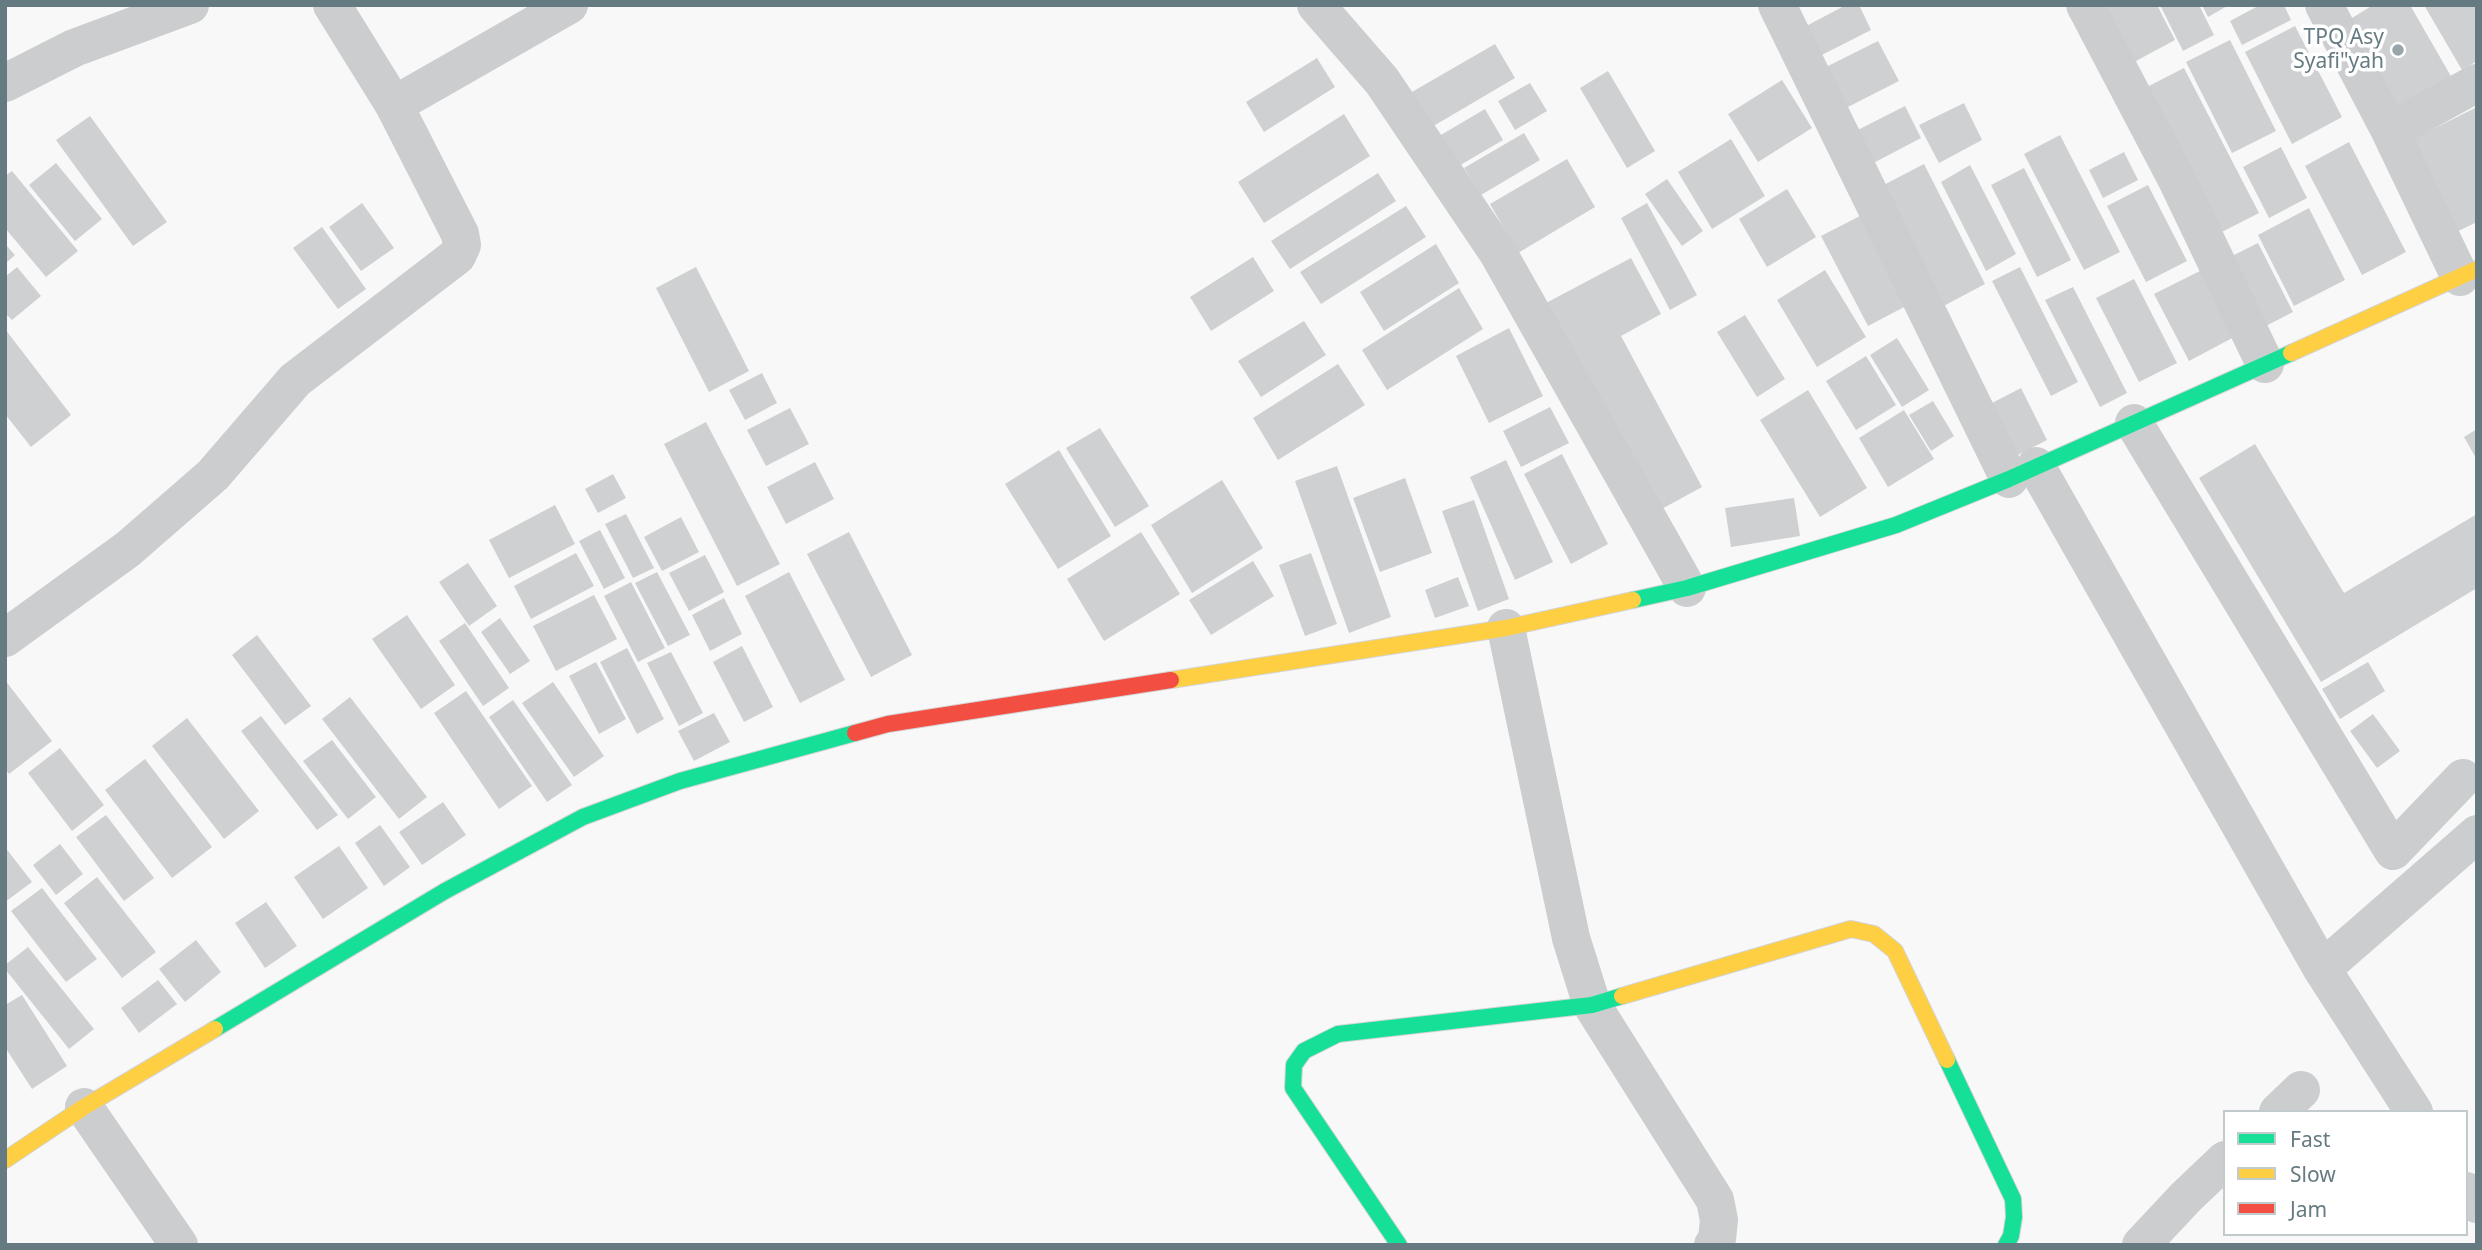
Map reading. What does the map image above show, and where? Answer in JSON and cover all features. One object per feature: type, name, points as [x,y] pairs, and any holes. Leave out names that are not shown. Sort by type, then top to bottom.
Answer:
[{"type":"street","points":[[5,83],[74,48],[190,5]]},
{"type":"street","points":[[5,638],[128,549],[213,475],[295,380],[457,256],[462,245],[460,234],[394,105],[332,5]]},
{"type":"street","points":[[394,105],[569,5]]},
{"type":"street","points":[[1316,5],[1382,81],[1498,253],[1687,588]]},
{"type":"street","points":[[1777,5],[2023,472],[2322,969],[2413,1110]]},
{"type":"street","points":[[2085,5],[2178,182],[2266,364]]},
{"type":"street","points":[[5,1160],[84,1107],[445,891],[583,817],[680,781],[888,724],[1512,656],[1687,588],[1896,524],[2023,472],[2468,273],[2389,131],[2324,5]]},
{"type":"street","points":[[2389,131],[2477,83]]},
{"type":"street","points":[[2134,423],[2393,851],[2463,778]]},
{"type":"street","points":[[1512,656],[1571,938],[1592,1005],[1715,1200],[1719,1220],[1717,1238],[1713,1245]]},
{"type":"street","points":[[2322,969],[2477,834]]},
{"type":"street","points":[[1399,1245],[1293,1088],[1294,1065],[1304,1051],[1338,1034],[1592,1005],[1851,929],[1874,934],[1895,951],[2013,1199],[2014,1217],[2011,1236],[2006,1245]]},
{"type":"street","points":[[84,1107],[179,1245]]},
{"type":"street","points":[[2141,1245],[2223,1162]]},
{"type":"building","points":[[1846,5],[1859,5],[1871,30],[1810,61],[1795,32]]},
{"type":"building","points":[[2091,5],[2157,5],[2175,40],[2123,68]]},
{"type":"building","points":[[2160,5],[2199,5],[2214,35],[2183,51]]},
{"type":"building","points":[[2202,5],[2229,5],[2208,17]]},
{"type":"building","points":[[2260,5],[2284,5],[2291,20],[2242,45],[2230,21]]},
{"type":"building","name":"TPQ Asy Syafi\"yah","points":[[2373,5],[2410,5],[2452,78],[2396,111],[2344,23]]},
{"type":"building","points":[[2424,5],[2475,5],[2477,61],[2462,70]]},
{"type":"building","points":[[2295,26],[2342,117],[2292,144],[2245,52]]},
{"type":"building","points":[[2230,40],[2276,131],[2232,153],[2186,62]]},
{"type":"building","points":[[1878,41],[1899,81],[1838,112],[1818,71]]},
{"type":"building","points":[[1495,44],[1515,78],[1425,131],[1405,96]]},
{"type":"building","points":[[1317,58],[1335,87],[1264,132],[1246,102]]},
{"type":"building","points":[[2184,68],[2259,213],[2212,237],[2137,92]]},
{"type":"building","points":[[1608,71],[1655,151],[1627,168],[1580,88]]},
{"type":"building","points":[[1782,80],[1812,128],[1758,162],[1728,114]]},
{"type":"building","points":[[1530,83],[1547,111],[1515,130],[1498,101]]},
{"type":"building","points":[[1964,103],[1982,140],[1939,163],[1919,125]]},
{"type":"building","points":[[1905,106],[1921,138],[1864,168],[1848,135]]},
{"type":"building","points":[[2477,107],[2477,222],[2454,233],[2409,141]]},
{"type":"building","points":[[1485,109],[1503,140],[1452,170],[1434,139]]},
{"type":"building","points":[[1344,114],[1370,156],[1264,223],[1238,182]]},
{"type":"building","points":[[90,116],[167,222],[133,246],[56,140]]},
{"type":"building","points":[[1524,133],[1540,160],[1481,195],[1464,168]]},
{"type":"building","points":[[2060,135],[2120,252],[2084,270],[2024,154]]},
{"type":"building","points":[[1731,139],[1765,196],[1712,229],[1678,172]]},
{"type":"building","points":[[2349,142],[2406,252],[2362,275],[2305,166]]},
{"type":"building","points":[[2281,147],[2307,198],[2269,218],[2243,167]]},
{"type":"building","points":[[2124,152],[2138,180],[2103,198],[2089,170]]},
{"type":"building","points":[[1567,159],[1595,207],[1518,253],[1490,204]]},
{"type":"building","points":[[56,163],[102,219],[75,241],[29,185]]},
{"type":"building","points":[[1924,164],[1985,284],[1936,310],[1874,190]]},
{"type":"building","points":[[1970,165],[2016,254],[1986,271],[1941,182]]},
{"type":"building","points":[[2024,168],[2071,260],[2037,277],[1991,185]]},
{"type":"building","points":[[12,171],[78,251],[46,277],[5,228],[5,176]]},
{"type":"building","points":[[1378,173],[1396,201],[1290,269],[1271,241]]},
{"type":"building","points":[[1667,179],[1703,231],[1682,246],[1645,194]]},
{"type":"building","points":[[2148,185],[2187,261],[2146,282],[2107,206]]},
{"type":"building","points":[[1787,189],[1816,237],[1767,267],[1739,219]]},
{"type":"building","points":[[362,203],[394,248],[361,271],[329,227]]},
{"type":"building","points":[[1647,203],[1697,295],[1670,310],[1621,218]]},
{"type":"building","points":[[1406,206],[1426,237],[1321,304],[1300,272]]},
{"type":"building","points":[[2309,208],[2345,280],[2294,306],[2258,235]]},
{"type":"building","points":[[1860,216],[1906,306],[1868,326],[1821,236]]},
{"type":"building","points":[[322,227],[366,289],[338,309],[293,248]]},
{"type":"building","points":[[2258,243],[2293,312],[2260,329],[2224,260]]},
{"type":"building","points":[[5,244],[15,255],[5,264]]},
{"type":"building","points":[[1436,244],[1459,283],[1384,331],[1360,292]]},
{"type":"building","points":[[1253,257],[1274,291],[1211,331],[1190,297]]},
{"type":"building","points":[[1631,258],[1661,314],[1621,336],[1702,487],[1658,511],[1546,303]]},
{"type":"building","points":[[17,267],[41,296],[12,320],[5,313],[5,277]]},
{"type":"building","points":[[696,267],[749,371],[709,392],[656,288]]},
{"type":"building","points":[[2020,267],[2078,382],[2051,396],[1992,281]]},
{"type":"building","points":[[1825,270],[1866,337],[1817,367],[1777,300]]},
{"type":"building","points":[[2202,270],[2236,336],[2189,361],[2154,294]]},
{"type":"building","points":[[2134,279],[2177,363],[2139,382],[2096,298]]},
{"type":"building","points":[[2073,287],[2127,393],[2100,407],[2045,300]]},
{"type":"building","points":[[1459,288],[1483,329],[1387,390],[1362,350]]},
{"type":"building","points":[[1745,315],[1785,379],[1757,397],[1717,332]]},
{"type":"building","points":[[1304,321],[1326,355],[1261,397],[1238,361]]},
{"type":"building","points":[[1509,328],[1543,396],[1489,423],[1456,356]]},
{"type":"building","points":[[5,329],[71,415],[31,447],[5,414]]},
{"type":"building","points":[[1897,338],[1929,390],[1902,407],[1870,355]]},
{"type":"building","points":[[1866,356],[1896,405],[1856,430],[1826,381]]},
{"type":"building","points":[[1338,364],[1365,405],[1278,460],[1253,418]]},
{"type":"building","points":[[762,373],[777,403],[745,420],[729,390]]},
{"type":"building","points":[[2021,388],[2047,440],[2016,456],[1990,404]]},
{"type":"building","points":[[1808,390],[1867,488],[1820,517],[1760,420]]},
{"type":"building","points":[[1933,401],[1954,436],[1931,451],[1909,415]]},
{"type":"building","points":[[1550,407],[1569,443],[1521,467],[1503,431]]},
{"type":"building","points":[[790,408],[809,444],[766,466],[747,430]]},
{"type":"building","points":[[1904,410],[1934,459],[1888,487],[1859,438]]},
{"type":"building","points":[[706,422],[780,564],[737,586],[664,444]]},
{"type":"building","points":[[1100,428],[1149,506],[1115,527],[1066,448]]},
{"type":"building","points":[[2477,429],[2477,460],[2464,437]]},
{"type":"building","points":[[2255,444],[2344,593],[2477,514],[2477,588],[2321,682],[2199,478]]},
{"type":"building","points":[[1059,450],[1111,536],[1058,569],[1005,484]]},
{"type":"building","points":[[1562,454],[1608,544],[1571,564],[1524,474]]},
{"type":"building","points":[[1506,460],[1553,562],[1515,580],[1470,477]]},
{"type":"building","points":[[815,462],[834,499],[786,524],[767,487]]},
{"type":"building","points":[[1337,466],[1391,617],[1349,633],[1295,481]]},
{"type":"building","points":[[613,474],[626,498],[598,513],[585,489]]},
{"type":"building","points":[[1405,478],[1432,553],[1380,572],[1353,498]]},
{"type":"building","points":[[1222,480],[1263,548],[1192,593],[1151,525]]},
{"type":"building","points":[[1794,498],[1800,536],[1731,547],[1725,508]]},
{"type":"building","points":[[1474,500],[1509,599],[1478,611],[1442,511]]},
{"type":"building","points":[[555,505],[575,544],[509,578],[489,540]]},
{"type":"building","points":[[626,514],[654,568],[633,578],[605,524]]},
{"type":"building","points":[[681,517],[699,552],[662,571],[644,537]]},
{"type":"building","points":[[600,530],[625,578],[604,589],[579,541]]},
{"type":"building","points":[[849,532],[912,655],[871,677],[807,554]]},
{"type":"building","points":[[1141,532],[1180,594],[1104,641],[1067,579]]},
{"type":"building","points":[[576,553],[594,586],[531,619],[514,586]]},
{"type":"building","points":[[1311,553],[1337,624],[1305,636],[1279,565]]},
{"type":"building","points":[[705,555],[724,592],[689,611],[669,573]]},
{"type":"building","points":[[1253,561],[1274,596],[1211,635],[1189,600]]},
{"type":"building","points":[[468,563],[497,606],[469,626],[439,582]]},
{"type":"building","points":[[657,572],[690,635],[668,646],[635,583]]},
{"type":"building","points":[[789,572],[845,680],[800,703],[745,596]]},
{"type":"building","points":[[1458,577],[1469,606],[1435,618],[1425,590]]},
{"type":"building","points":[[631,582],[665,648],[638,662],[604,596]]},
{"type":"building","points":[[594,595],[617,639],[556,671],[533,626]]},
{"type":"building","points":[[724,598],[742,634],[710,651],[692,615]]},
{"type":"building","points":[[407,615],[455,685],[421,709],[372,639]]},
{"type":"building","points":[[500,618],[530,661],[510,674],[481,632]]},
{"type":"building","points":[[465,623],[509,688],[483,706],[439,641]]},
{"type":"building","points":[[257,635],[311,706],[285,725],[232,655]]},
{"type":"building","points":[[742,646],[773,707],[744,722],[713,662]]},
{"type":"building","points":[[627,648],[664,719],[637,734],[600,662]]},
{"type":"building","points":[[671,652],[703,713],[679,726],[647,663]]},
{"type":"building","points":[[596,662],[626,719],[599,734],[569,676]]},
{"type":"building","points":[[2368,662],[2385,691],[2340,719],[2322,689]]},
{"type":"building","points":[[5,680],[52,741],[9,774],[5,769]]},
{"type":"building","points":[[553,682],[604,756],[574,777],[522,703]]},
{"type":"building","points":[[466,691],[532,786],[499,809],[434,713]]},
{"type":"building","points":[[350,697],[427,797],[399,819],[322,719]]},
{"type":"building","points":[[513,700],[572,785],[547,802],[489,717]]},
{"type":"building","points":[[714,713],[730,742],[694,761],[678,731]]},
{"type":"building","points":[[2373,714],[2400,751],[2377,768],[2350,731]]},
{"type":"building","points":[[261,716],[338,815],[317,830],[241,731]]},
{"type":"building","points":[[187,718],[259,811],[224,839],[152,746]]},
{"type":"building","points":[[332,740],[376,797],[348,819],[303,761]]},
{"type":"building","points":[[60,748],[104,805],[72,831],[28,773]]},
{"type":"building","points":[[145,759],[212,847],[172,878],[105,790]]},
{"type":"building","points":[[443,802],[466,835],[422,865],[399,832]]},
{"type":"building","points":[[106,815],[154,878],[124,901],[76,837]]},
{"type":"building","points":[[380,825],[410,867],[384,886],[355,843]]},
{"type":"building","points":[[60,844],[83,874],[56,895],[33,865]]},
{"type":"building","points":[[339,846],[368,888],[323,919],[294,877]]},
{"type":"building","points":[[5,847],[32,882],[5,902]]},
{"type":"building","points":[[97,877],[156,952],[122,978],[64,903]]},
{"type":"building","points":[[42,888],[97,959],[66,982],[11,911]]},
{"type":"building","points":[[266,902],[297,946],[265,968],[235,923]]},
{"type":"building","points":[[196,940],[221,972],[185,1002],[159,969]]},
{"type":"building","points":[[28,947],[94,1029],[69,1049],[5,969],[5,965]]},
{"type":"building","points":[[158,980],[177,1004],[139,1033],[121,1008]]},
{"type":"building","points":[[22,995],[67,1066],[32,1089],[5,1047],[5,1005]]},
{"type":"traffic: fast","points":[[1633,600],[1687,588],[1896,525],[2009,479],[2291,353]]},
{"type":"traffic: fast","points":[[215,1029],[445,891],[583,817],[680,781],[855,733]]},
{"type":"traffic: fast","points":[[1399,1245],[1293,1088],[1294,1065],[1304,1051],[1338,1034],[1592,1005],[1622,996]]},
{"type":"traffic: fast","points":[[1947,1060],[2013,1199],[2014,1217],[2011,1236],[2006,1245]]},
{"type":"traffic: slow","points":[[2291,353],[2477,269]]},
{"type":"traffic: slow","points":[[1171,680],[1506,628],[1633,600]]},
{"type":"traffic: slow","points":[[1622,996],[1851,929],[1874,934],[1895,951],[1947,1060]]},
{"type":"traffic: slow","points":[[5,1160],[84,1107],[215,1029]]},
{"type":"traffic: jam","points":[[855,733],[888,724],[1171,680]]},
{"type":"place","name":"TPQ Asy Syafi\"yah","points":[[2398,50]]}]
